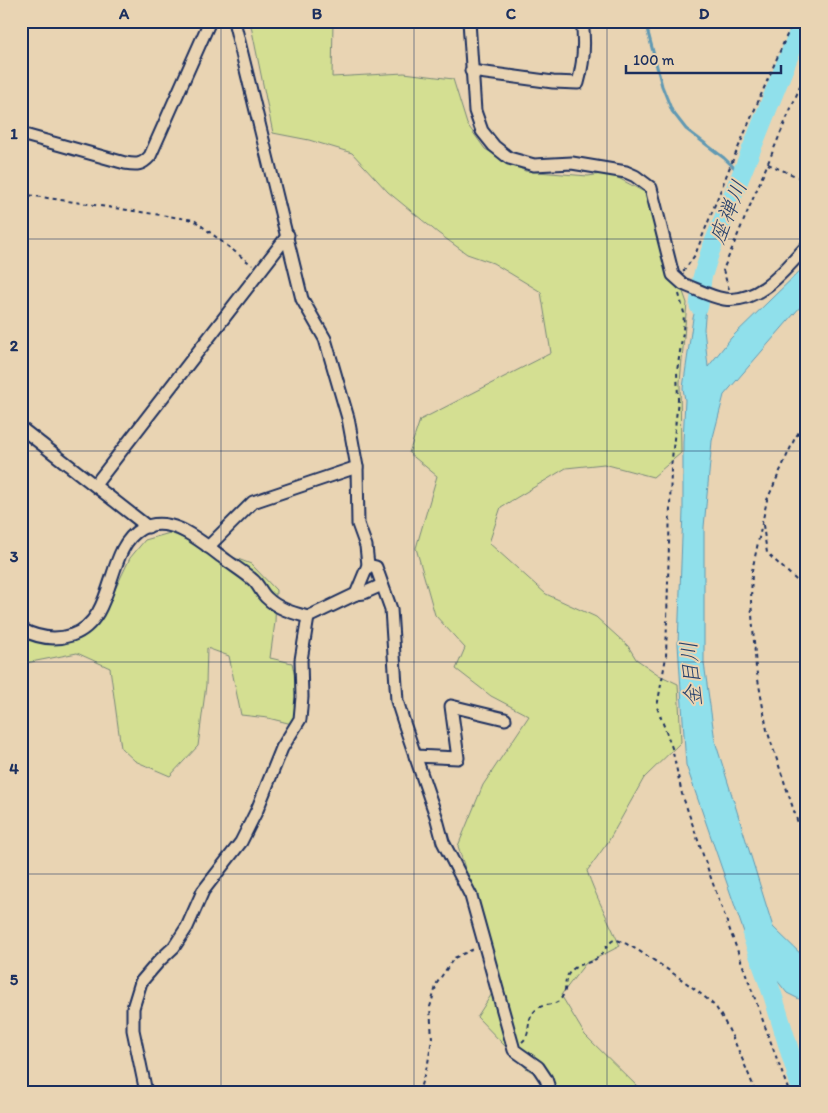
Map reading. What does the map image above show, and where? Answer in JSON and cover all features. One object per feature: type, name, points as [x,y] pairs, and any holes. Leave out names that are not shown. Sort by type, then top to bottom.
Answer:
[{"type":"street","points":[[21,134],[125,163],[135,165],[144,163],[150,156],[210,21]]},
{"type":"street","points":[[234,21],[288,235],[302,299],[325,339],[348,418],[357,467],[358,524],[366,546],[368,565],[356,594]]},
{"type":"street","points":[[469,21],[475,111],[482,130],[494,146],[509,158],[534,165],[572,163],[626,172],[635,176],[651,188],[674,276],[680,282],[728,299],[745,298],[757,294],[775,279],[807,246]]},
{"type":"street","points":[[471,71],[553,82],[578,83],[583,68],[585,37],[582,21]]},
{"type":"street","points":[[95,485],[288,235]]},
{"type":"street","points":[[21,428],[148,527]]},
{"type":"street","points":[[208,547],[253,502],[357,467]]},
{"type":"street","points":[[21,629],[50,639],[64,638],[76,634],[89,624],[102,606],[122,551],[131,537],[140,529],[158,524],[188,532],[254,581],[267,598],[282,609],[308,617],[356,594],[364,593],[382,585]]},
{"type":"street","points":[[368,565],[376,567],[391,609],[398,701],[443,842],[471,896],[514,1050],[538,1067],[546,1079],[549,1088],[548,1092]]},
{"type":"street","points":[[146,1092],[133,1030],[133,1008],[141,982],[159,960],[174,947],[187,927],[203,891],[241,842],[257,810],[282,748],[300,718],[302,697],[301,660],[308,617]]},
{"type":"street","points":[[416,756],[458,758],[451,706],[506,719]]},
{"type":"path","points":[[789,1092],[682,794],[672,748],[657,707],[666,657],[671,468],[678,399],[677,371],[684,314],[680,282],[695,254],[729,169],[793,21]]},
{"type":"path","points":[[728,299],[723,270],[807,70]]},
{"type":"path","points":[[767,164],[807,181]]},
{"type":"path","points":[[21,194],[194,220],[259,271]]},
{"type":"path","points":[[807,418],[794,440],[767,500],[752,571],[751,601],[756,668],[766,730],[807,850]]},
{"type":"path","points":[[762,522],[768,553],[807,590]]},
{"type":"path","points":[[513,1046],[527,1038],[530,1018],[538,1008],[558,1003],[564,994],[565,978],[572,969],[595,960],[613,940],[619,939],[641,951],[705,997],[717,1008],[756,1092]]},
{"type":"path","points":[[416,1092],[421,1085],[428,1063],[432,1039],[430,1008],[437,982],[454,958],[462,953],[485,945]]},
{"type":"green space","points":[[250,21],[333,21],[332,77],[404,73],[453,79],[467,124],[485,149],[525,171],[588,176],[609,173],[648,194],[687,303],[680,382],[681,453],[653,477],[604,464],[566,468],[501,507],[489,543],[546,594],[596,617],[628,646],[636,659],[659,675],[678,684],[681,742],[644,778],[608,842],[587,871],[598,900],[620,946],[585,964],[561,995],[585,1035],[643,1092],[550,1092],[554,1084],[527,1069],[477,1017],[500,981],[458,846],[483,785],[529,716],[491,696],[456,669],[465,648],[435,615],[416,548],[437,476],[409,453],[420,420],[551,353],[541,292],[493,263],[467,254],[438,233],[388,192],[352,153],[309,140],[273,133]]},
{"type":"green space","points":[[170,533],[251,564],[276,590],[275,622],[270,658],[292,663],[302,708],[292,724],[268,718],[241,715],[229,656],[207,648],[206,685],[198,746],[170,776],[135,761],[121,748],[110,668],[77,653],[21,664],[21,638],[79,639],[101,619],[130,558],[145,540]]},
{"type":"water","points":[[711,249],[704,329],[708,367],[731,338],[807,264],[807,299],[724,395],[712,441],[704,527],[704,663],[715,741],[773,927],[807,960],[807,1003],[787,993],[748,944],[686,765],[678,644],[683,511],[685,400],[683,388],[693,318]]},
{"type":"waterway","points":[[645,21],[662,86],[672,111],[686,129],[724,158],[742,175]]},
{"type":"waterway","name":"座禅川","points":[[699,306],[702,278],[710,252],[803,21]]},
{"type":"waterway","name":"金目川","points":[[752,936],[773,996],[802,1092]]}]
